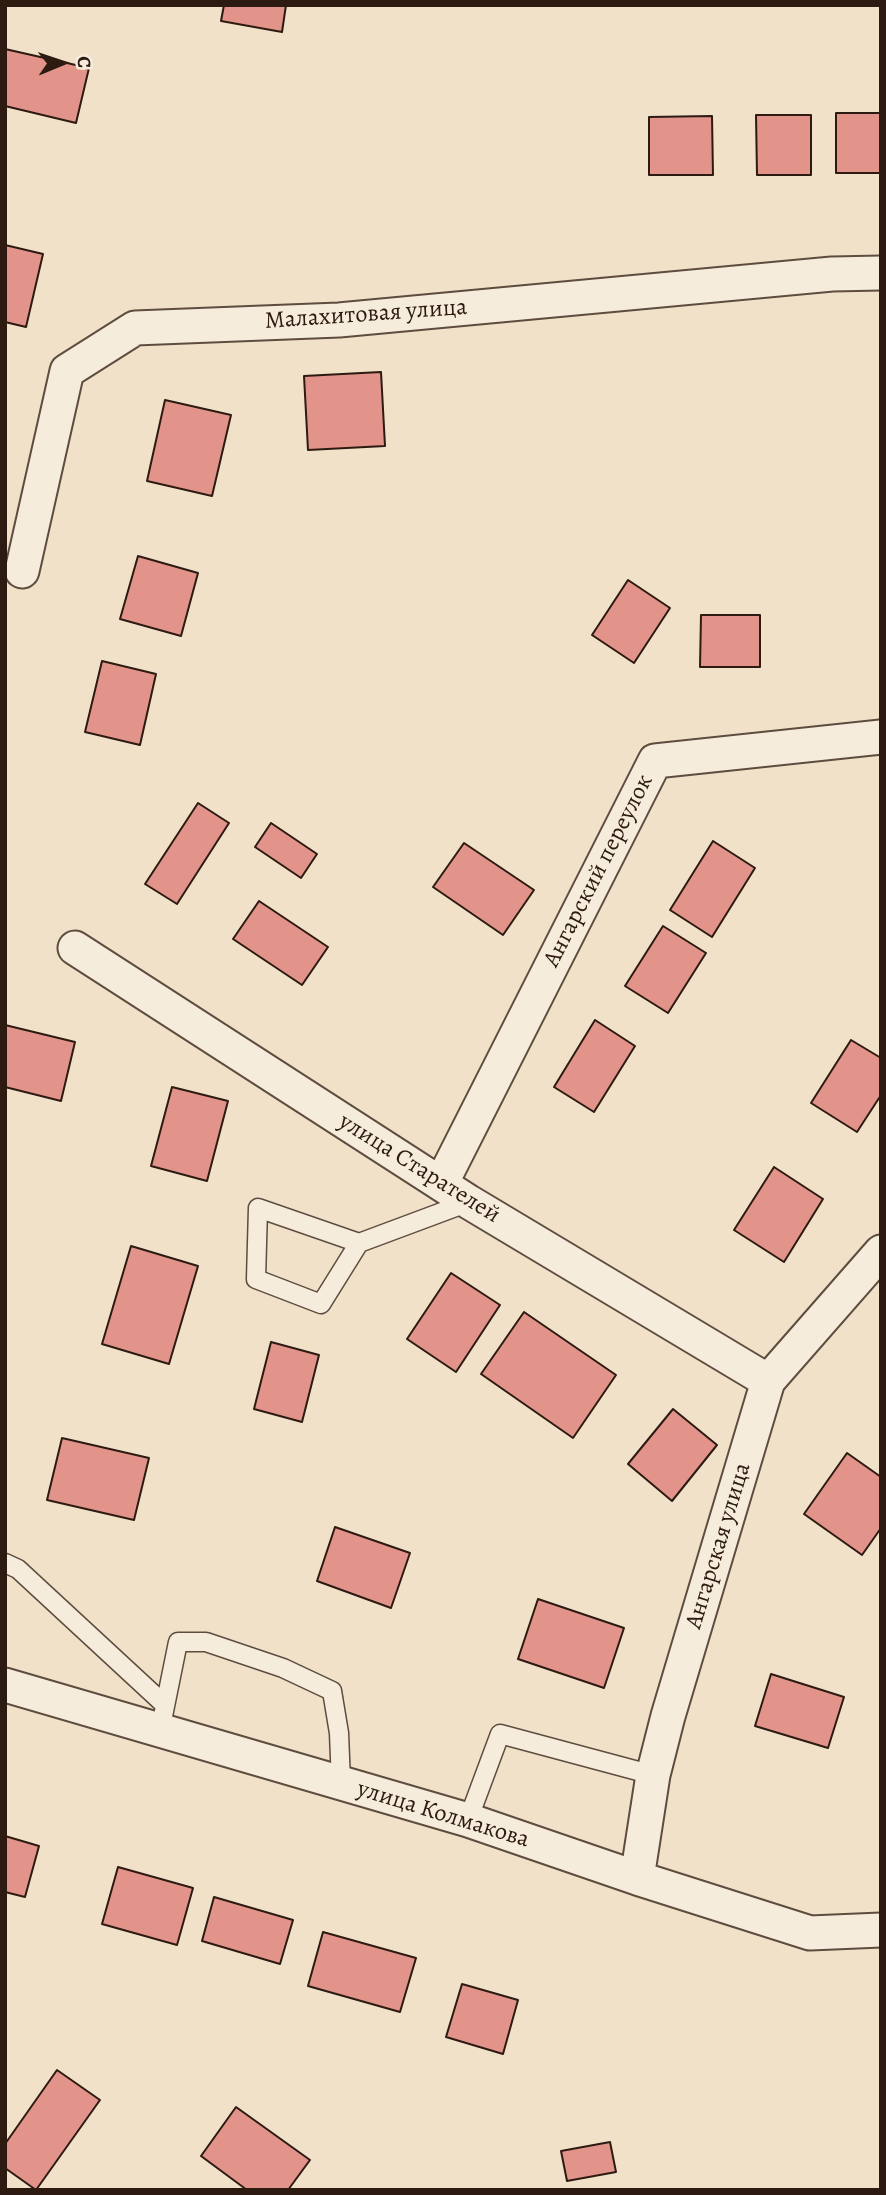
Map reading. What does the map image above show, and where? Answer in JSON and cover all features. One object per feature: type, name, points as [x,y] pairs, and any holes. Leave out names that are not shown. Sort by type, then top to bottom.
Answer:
[{"type":"street","name":"Малахитовая улица","points":[[22,571],[67,371],[135,328],[338,320],[832,274],[881,273]]},
{"type":"street","name":"Ангарский переулок","points":[[442,1184],[655,761],[881,737]]},
{"type":"street","name":"улица Старателей","points":[[75,948],[469,1202],[768,1381]]},
{"type":"street","name":"Ангарская улица","points":[[637,1878],[653,1775],[668,1716],[768,1381],[881,1252]]},
{"type":"street","name":"улица Колмакова","points":[[5,1685],[163,1718],[341,1783],[468,1820],[810,1933],[881,1930]]},
{"type":"lane","points":[[359,1242],[258,1208],[256,1279],[321,1304],[359,1242],[469,1202]]},
{"type":"lane","points":[[5,1563],[18,1569],[163,1718]]},
{"type":"lane","points":[[163,1718],[178,1642],[206,1642],[284,1668],[332,1691],[339,1733],[341,1783]]},
{"type":"lane","points":[[468,1820],[500,1734],[653,1775]]},
{"type":"building","points":[[224,5],[286,5],[282,32],[221,21]]},
{"type":"building","points":[[5,49],[89,68],[76,123],[5,106]]},
{"type":"building","points":[[836,113],[881,113],[881,173],[836,173]]},
{"type":"building","points":[[756,115],[811,115],[811,175],[757,175]]},
{"type":"building","points":[[712,116],[713,175],[649,175],[649,117]]},
{"type":"building","points":[[5,245],[43,254],[26,327],[5,322]]},
{"type":"building","points":[[381,372],[385,446],[308,450],[304,376]]},
{"type":"building","points":[[165,400],[231,415],[212,496],[147,481]]},
{"type":"building","points":[[138,556],[198,573],[181,636],[120,619]]},
{"type":"building","points":[[628,580],[670,608],[634,663],[592,635]]},
{"type":"building","points":[[701,615],[760,615],[760,667],[700,667]]},
{"type":"building","points":[[102,661],[156,674],[140,745],[85,732]]},
{"type":"building","points":[[198,803],[229,823],[177,904],[145,884]]},
{"type":"building","points":[[271,823],[317,854],[301,878],[255,847]]},
{"type":"building","points":[[713,841],[755,868],[712,937],[670,910]]},
{"type":"building","points":[[464,843],[534,890],[503,935],[433,887]]},
{"type":"building","points":[[259,901],[328,947],[302,985],[233,939]]},
{"type":"building","points":[[663,926],[706,953],[668,1013],[625,986]]},
{"type":"building","points":[[595,1020],[635,1046],[594,1112],[554,1087]]},
{"type":"building","points":[[5,1025],[75,1042],[61,1101],[5,1087]]},
{"type":"building","points":[[851,1040],[881,1058],[881,1095],[857,1132],[811,1103]]},
{"type":"building","points":[[172,1087],[228,1101],[207,1181],[151,1166]]},
{"type":"building","points":[[774,1167],[823,1199],[784,1262],[734,1230]]},
{"type":"building","points":[[131,1246],[198,1266],[169,1364],[102,1344]]},
{"type":"building","points":[[451,1273],[500,1305],[456,1372],[407,1339]]},
{"type":"building","points":[[524,1312],[616,1375],[573,1438],[481,1374]]},
{"type":"building","points":[[271,1342],[319,1355],[302,1422],[254,1409]]},
{"type":"building","points":[[673,1409],[717,1445],[672,1501],[628,1464]]},
{"type":"building","points":[[62,1438],[149,1458],[134,1520],[47,1500]]},
{"type":"building","points":[[847,1453],[881,1477],[881,1528],[862,1555],[804,1514]]},
{"type":"building","points":[[335,1527],[410,1553],[391,1608],[317,1581]]},
{"type":"building","points":[[538,1599],[624,1628],[604,1688],[518,1659]]},
{"type":"building","points":[[771,1674],[844,1697],[828,1748],[755,1726]]},
{"type":"building","points":[[5,1836],[39,1846],[25,1897],[5,1892]]},
{"type":"building","points":[[118,1867],[193,1888],[177,1945],[102,1924]]},
{"type":"building","points":[[214,1897],[293,1920],[280,1964],[202,1941]]},
{"type":"building","points":[[323,1932],[416,1958],[400,2012],[308,1986]]},
{"type":"building","points":[[462,1984],[518,2000],[503,2054],[446,2037]]},
{"type":"building","points":[[57,2070],[100,2100],[36,2190],[5,2168],[5,2144]]},
{"type":"building","points":[[236,2107],[310,2160],[288,2190],[247,2190],[201,2156]]},
{"type":"building","points":[[610,2142],[616,2172],[567,2181],[561,2151]]}]
